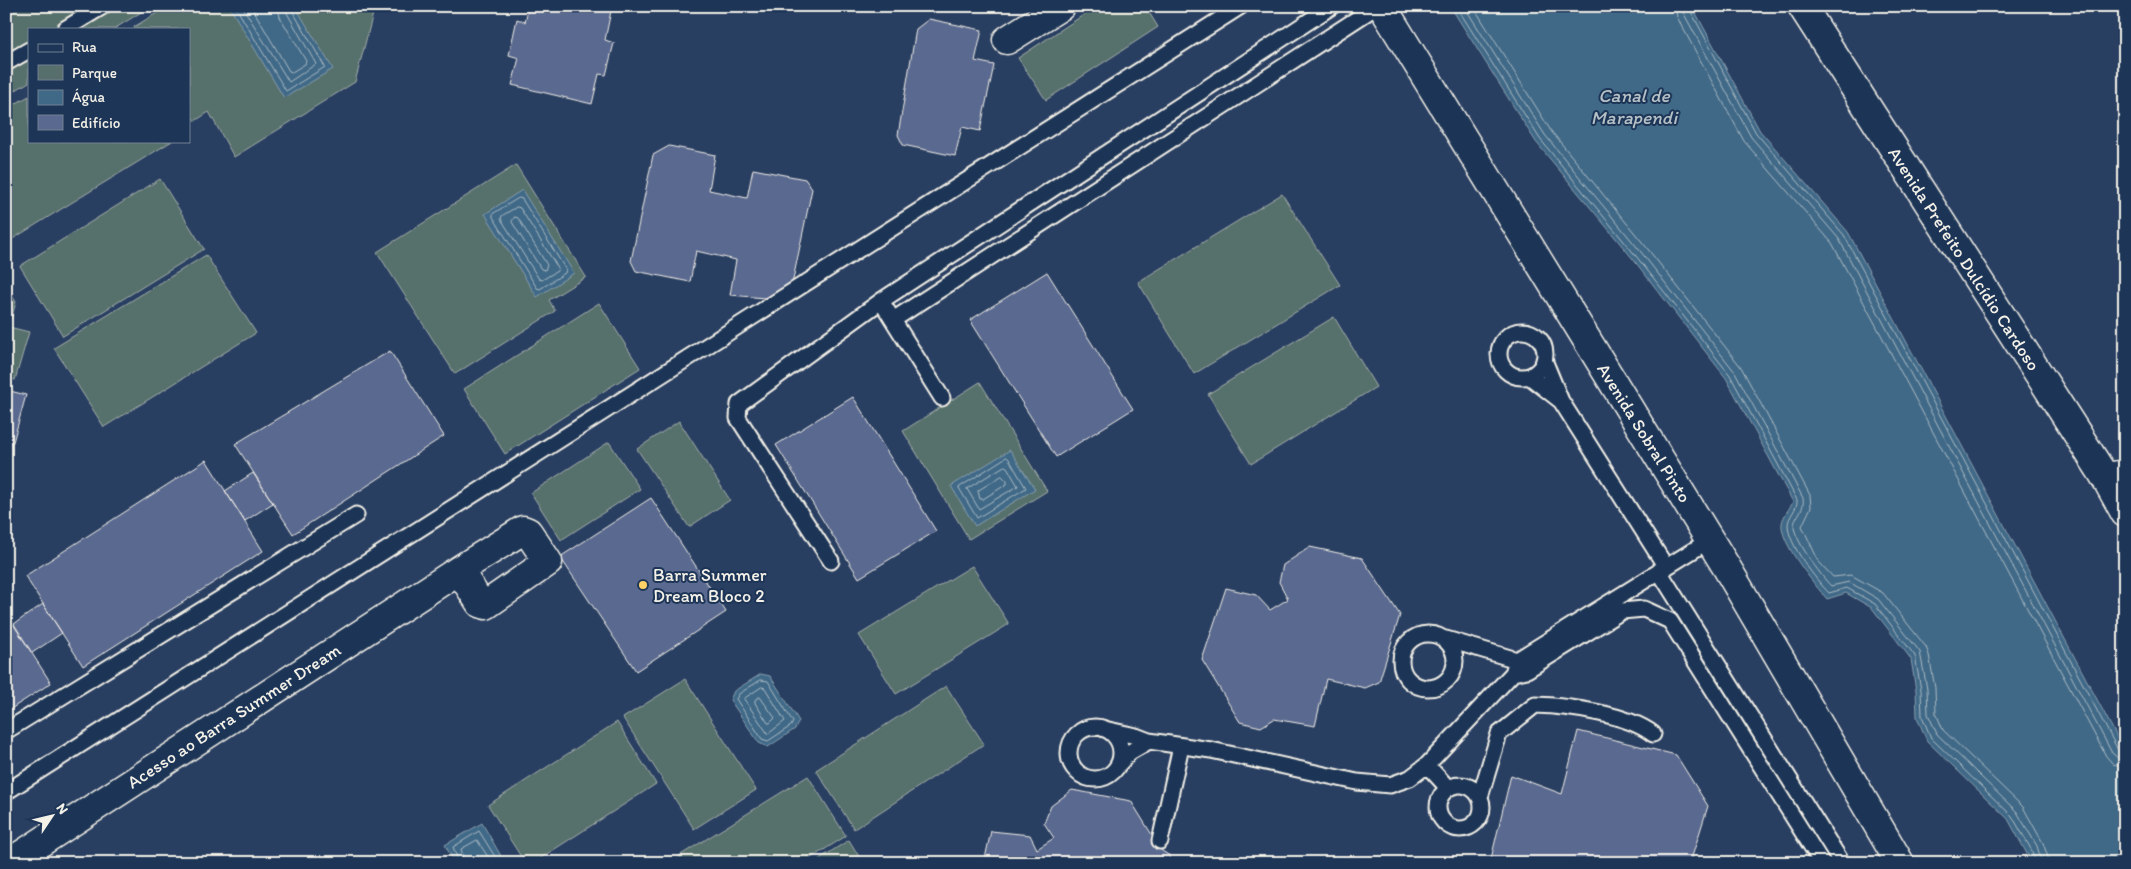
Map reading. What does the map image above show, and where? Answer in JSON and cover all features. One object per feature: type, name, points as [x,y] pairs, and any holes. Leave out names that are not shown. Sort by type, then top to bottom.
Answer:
[{"type":"street","points":[[1007,40],[1061,6]]},
{"type":"street","name":"Avenida Sobral Pinto","points":[[1382,6],[1727,568],[1900,863]]},
{"type":"street","name":"Avenida Prefeito Dulcídio Cardoso","points":[[1802,6],[2115,476],[2125,513]]},
{"type":"street","name":"Acesso ao Barra Summer Dream","points":[[9,863],[459,570]]},
{"type":"lane","points":[[67,28],[103,6]]},
{"type":"lane","points":[[6,792],[1241,6]]},
{"type":"lane","points":[[831,561],[738,418],[739,404],[881,301],[1332,6]]},
{"type":"lane","points":[[893,320],[1377,6]]},
{"type":"lane","points":[[6,64],[28,51]]},
{"type":"lane","points":[[881,301],[942,398]]},
{"type":"lane","points":[[1544,360],[1541,367],[1528,376],[1514,376],[1502,366],[1498,352],[1505,338],[1518,331],[1532,333],[1543,344],[1544,360],[1561,401],[1842,863]]},
{"type":"lane","points":[[1528,376],[1561,401]]},
{"type":"lane","points":[[6,731],[356,515]]},
{"type":"lane","points":[[1149,741],[1130,752],[1107,776],[1090,779],[1082,776],[1071,763],[1070,746],[1074,738],[1088,729],[1096,728],[1136,736],[1149,741],[1211,750],[1357,782],[1390,785],[1410,778],[1427,765],[1515,666],[1697,548]]},
{"type":"lane","points":[[1446,640],[1452,646],[1456,663],[1449,679],[1443,685],[1434,688],[1417,686],[1409,681],[1401,664],[1405,646],[1412,639],[1429,633],[1446,640],[1485,650],[1515,666],[1527,670],[1622,611],[1644,609],[1670,621],[1822,863]]},
{"type":"lane","points":[[1456,663],[1485,650]]},
{"type":"lane","points":[[1480,796],[1476,790],[1469,786],[1455,785],[1448,788],[1439,799],[1439,814],[1442,820],[1461,830],[1475,824],[1482,811],[1480,796],[1499,734],[1535,705],[1560,706],[1633,722],[1653,734]]},
{"type":"lane","points":[[1104,729],[1117,740],[1121,756],[1118,765]]},
{"type":"lane","points":[[1160,841],[1181,746]]},
{"type":"lane","points":[[1427,765],[1448,788]]},
{"type":"green space","points":[[6,6],[151,6],[116,28],[28,28],[28,83],[6,96]]},
{"type":"green space","points":[[168,6],[375,6],[355,82],[234,157],[209,112],[195,121],[190,114],[190,28],[134,27]]},
{"type":"green space","points":[[1097,6],[1145,6],[1158,27],[1046,100],[1018,58]]},
{"type":"green space","points":[[28,97],[28,142],[170,142],[6,243],[6,109]]},
{"type":"green space","points":[[516,165],[586,277],[549,300],[555,311],[455,374],[377,252]]},
{"type":"green space","points":[[160,179],[204,249],[63,336],[20,266]]},
{"type":"green space","points":[[1282,194],[1340,285],[1194,374],[1138,282]]},
{"type":"green space","points":[[206,255],[256,333],[104,427],[54,348]]},
{"type":"green space","points":[[6,286],[16,302],[9,327],[29,332],[15,380],[6,378]]},
{"type":"green space","points":[[599,303],[640,368],[505,454],[464,389]]},
{"type":"green space","points":[[1334,317],[1376,387],[1251,464],[1208,394]]},
{"type":"green space","points":[[980,382],[1047,491],[969,539],[903,431]]},
{"type":"green space","points":[[679,421],[730,500],[689,527],[637,449]]},
{"type":"green space","points":[[609,442],[640,489],[561,540],[531,493]]},
{"type":"green space","points":[[972,566],[1009,624],[896,694],[859,635]]},
{"type":"green space","points":[[685,679],[756,790],[694,829],[623,718]]},
{"type":"green space","points":[[946,686],[984,744],[854,829],[816,770]]},
{"type":"green space","points":[[617,722],[656,784],[533,863],[525,863],[488,805]]},
{"type":"green space","points":[[808,776],[846,836],[803,863],[683,863],[679,856]]},
{"type":"green space","points":[[849,840],[863,863],[813,863]]},
{"type":"water","points":[[229,6],[295,6],[333,69],[284,98]]},
{"type":"water","name":"Canal de Marapendi","points":[[1450,6],[1692,6],[1760,131],[1848,232],[2125,752],[2125,863],[2032,863],[2008,819],[1927,741],[1917,717],[1916,691],[1911,659],[1872,608],[1846,593],[1827,599],[1799,563],[1786,541],[1782,523],[1793,502],[1726,378],[1633,259],[1536,142]]},
{"type":"water","points":[[522,190],[574,273],[537,297],[485,214]]},
{"type":"water","points":[[1010,450],[1035,489],[975,526],[951,486]]},
{"type":"water","points":[[761,674],[770,676],[799,721],[795,729],[768,747],[759,743],[730,700],[734,691]]},
{"type":"water","points":[[482,823],[505,863],[455,863],[445,845]]},
{"type":"building","points":[[529,6],[612,6],[605,40],[614,43],[606,75],[599,74],[592,104],[512,85],[519,58],[509,55],[517,19],[525,22]]},
{"type":"building","points":[[929,19],[982,30],[975,61],[994,65],[980,131],[962,127],[955,156],[903,145],[898,135],[916,29]]},
{"type":"building","points":[[669,146],[715,155],[709,190],[747,198],[753,169],[805,179],[812,189],[791,289],[777,299],[730,295],[736,260],[696,251],[690,282],[636,271],[631,261],[653,155]]},
{"type":"building","points":[[1047,272],[1133,409],[1056,457],[970,320]]},
{"type":"building","points":[[390,351],[444,436],[293,534],[235,444]]},
{"type":"building","points":[[6,390],[26,395],[13,442],[6,448]]},
{"type":"building","points":[[853,397],[936,531],[859,578],[776,445]]},
{"type":"building","points":[[206,460],[263,551],[83,666],[25,576]]},
{"type":"building","points":[[253,473],[273,503],[245,521],[225,491]]},
{"type":"building","name":"Barra Summer Dream Bloco 2","points":[[651,498],[726,612],[636,671],[560,557]]},
{"type":"building","points":[[1310,547],[1362,558],[1400,615],[1379,682],[1365,688],[1326,679],[1315,726],[1274,719],[1261,727],[1240,722],[1202,660],[1226,588],[1256,595],[1270,610],[1288,599],[1279,582],[1283,565]]},
{"type":"building","points":[[43,604],[62,633],[32,653],[14,624]]},
{"type":"building","points":[[6,613],[51,683],[6,712]]},
{"type":"building","points":[[1578,731],[1676,755],[1708,806],[1690,863],[1490,863],[1511,775],[1562,794]]},
{"type":"building","points":[[1072,790],[1131,801],[1162,851],[1170,856],[1168,863],[984,863],[991,831],[1030,835],[1037,849],[1054,838],[1044,823],[1051,806]]},
{"type":"place","name":"Barra Summer Dream Bloco 2","points":[[643,585]]}]
